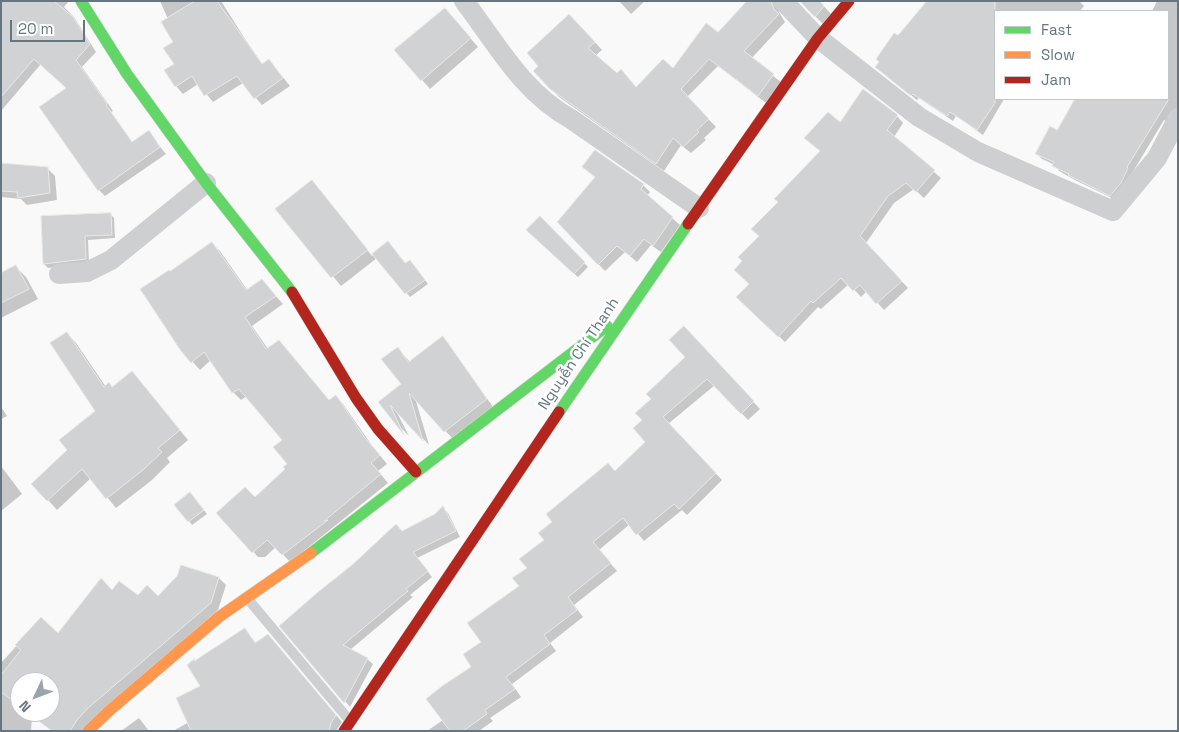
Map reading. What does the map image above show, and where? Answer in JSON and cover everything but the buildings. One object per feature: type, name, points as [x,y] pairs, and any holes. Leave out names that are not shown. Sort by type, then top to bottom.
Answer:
[{"type":"street","points":[[81,1],[126,74],[206,183],[288,286],[356,398],[378,429],[416,472]]},
{"type":"street","points":[[464,1],[514,71],[547,104],[699,208]]},
{"type":"street","points":[[783,1],[818,38],[919,117],[978,152],[1113,211],[1157,158],[1178,118]]},
{"type":"street","name":"Nguyễn Chí Thanh","points":[[348,726],[626,312],[818,38],[849,1]]},
{"type":"street","points":[[59,274],[87,272],[111,260],[206,183]]},
{"type":"street","points":[[88,731],[219,617],[295,565],[626,312]]},
{"type":"lane","points":[[247,597],[348,726]]},
{"type":"traffic: fast","points":[[81,1],[127,74],[206,183],[292,292]]},
{"type":"traffic: fast","points":[[559,412],[688,224]]},
{"type":"traffic: fast","points":[[311,553],[607,326]]},
{"type":"traffic: slow","points":[[88,731],[219,617],[311,553]]},
{"type":"traffic: jam","points":[[688,224],[818,38],[849,1]]},
{"type":"traffic: jam","points":[[292,292],[356,398],[378,429],[416,472]]},
{"type":"traffic: jam","points":[[344,731],[559,412]]}]
